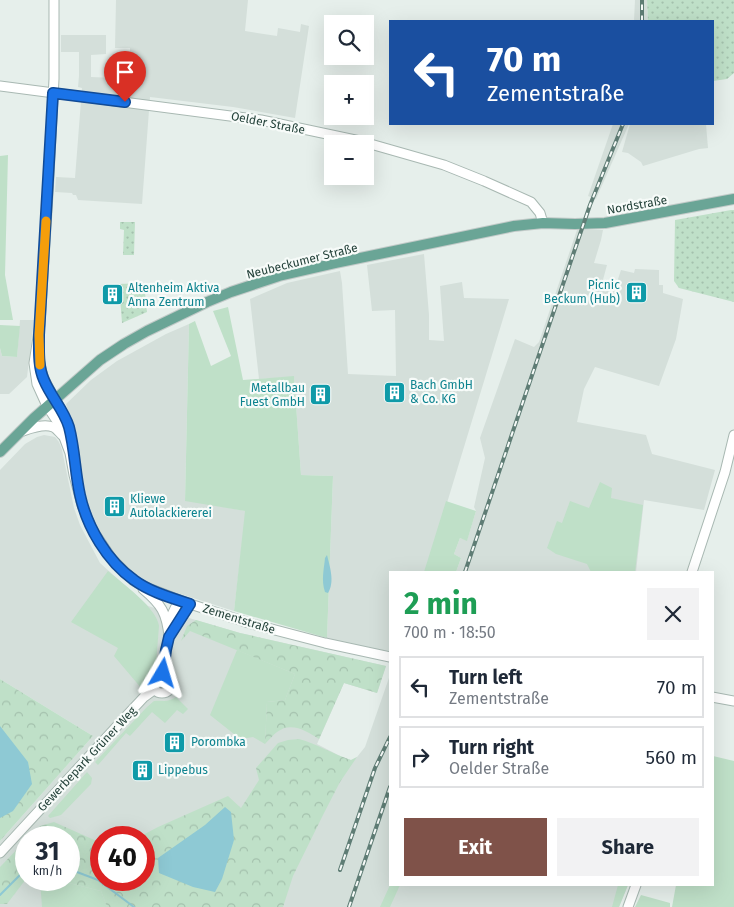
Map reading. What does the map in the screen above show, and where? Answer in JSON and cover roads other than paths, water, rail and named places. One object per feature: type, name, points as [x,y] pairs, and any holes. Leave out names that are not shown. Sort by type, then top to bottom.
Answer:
[{"type":"main road","name":"Nordstraße","points":[[543,223],[605,223],[734,199]]},
{"type":"main road","points":[[720,202],[734,205]]},
{"type":"main road","name":"Neubeckumer Straße","points":[[0,452],[51,402],[100,360],[147,331],[186,311],[231,292],[279,276],[336,263],[514,226],[543,223]]},
{"type":"street","name":"Zementstraße","points":[[54,0],[53,93],[39,335],[40,362],[43,379],[70,453],[74,475],[86,516],[112,559],[134,581],[148,588],[178,600],[266,628],[389,657]]},
{"type":"street","name":"Oelder Straße","points":[[0,86],[261,120],[360,141],[444,165],[531,202],[540,212],[543,223]]},
{"type":"street","name":"Zementstraße","points":[[51,402],[64,414],[68,426],[74,453],[79,494]]},
{"type":"street","points":[[20,432],[48,426],[54,427],[64,436]]},
{"type":"street","points":[[692,571],[725,472],[734,434]]},
{"type":"street","name":"Gewerbepark Grüner Weg","points":[[134,581],[156,600],[168,623],[169,637],[163,673]]},
{"type":"street","name":"Gewerbepark Grüner Weg","points":[[168,623],[178,600]]},
{"type":"street","name":"Gewerbepark Grüner Weg","points":[[169,637],[190,604]]},
{"type":"street","name":"Gewerbepark Grüner Weg","points":[[163,673],[170,677],[172,685],[167,692],[163,693],[155,689],[153,681],[155,676],[163,673]]},
{"type":"street","name":"Gewerbepark Grüner Weg","points":[[0,853],[130,712],[155,689]]},
{"type":"street","points":[[714,697],[734,701]]},
{"type":"street","points":[[628,907],[636,886]]},
{"type":"water","points":[[327,555],[332,579],[328,593],[325,592],[323,579]]},
{"type":"water","points":[[0,726],[28,762],[32,784],[13,811],[0,818]]},
{"type":"water","points":[[225,807],[231,812],[234,840],[222,879],[215,892],[193,887],[159,873],[158,858],[205,825]]},
{"type":"waterway","points":[[80,873],[98,880],[134,907]]},
{"type":"waterway","points":[[0,895],[15,880]]},
{"type":"railway","points":[[642,0],[642,20]]},
{"type":"railway","points":[[465,571],[590,205],[623,125]]},
{"type":"railway","points":[[340,870],[375,768],[389,739]]},
{"type":"railway","points":[[349,907],[389,790]]},
{"type":"place","name":"Picnic Beckum (Hub)","points":[[636,292]]},
{"type":"place","name":"Altenheim Aktiva Anna Zentrum","points":[[112,295]]},
{"type":"place","name":"Bach GmbH & Co. KG","points":[[394,392]]},
{"type":"place","name":"Metallbau Fuest GmbH","points":[[321,395]]},
{"type":"place","name":"Kliewe Autolackiererei","points":[[114,506]]},
{"type":"place","name":"Porombka","points":[[175,742]]},
{"type":"place","name":"Lippebus","points":[[142,770]]}]
